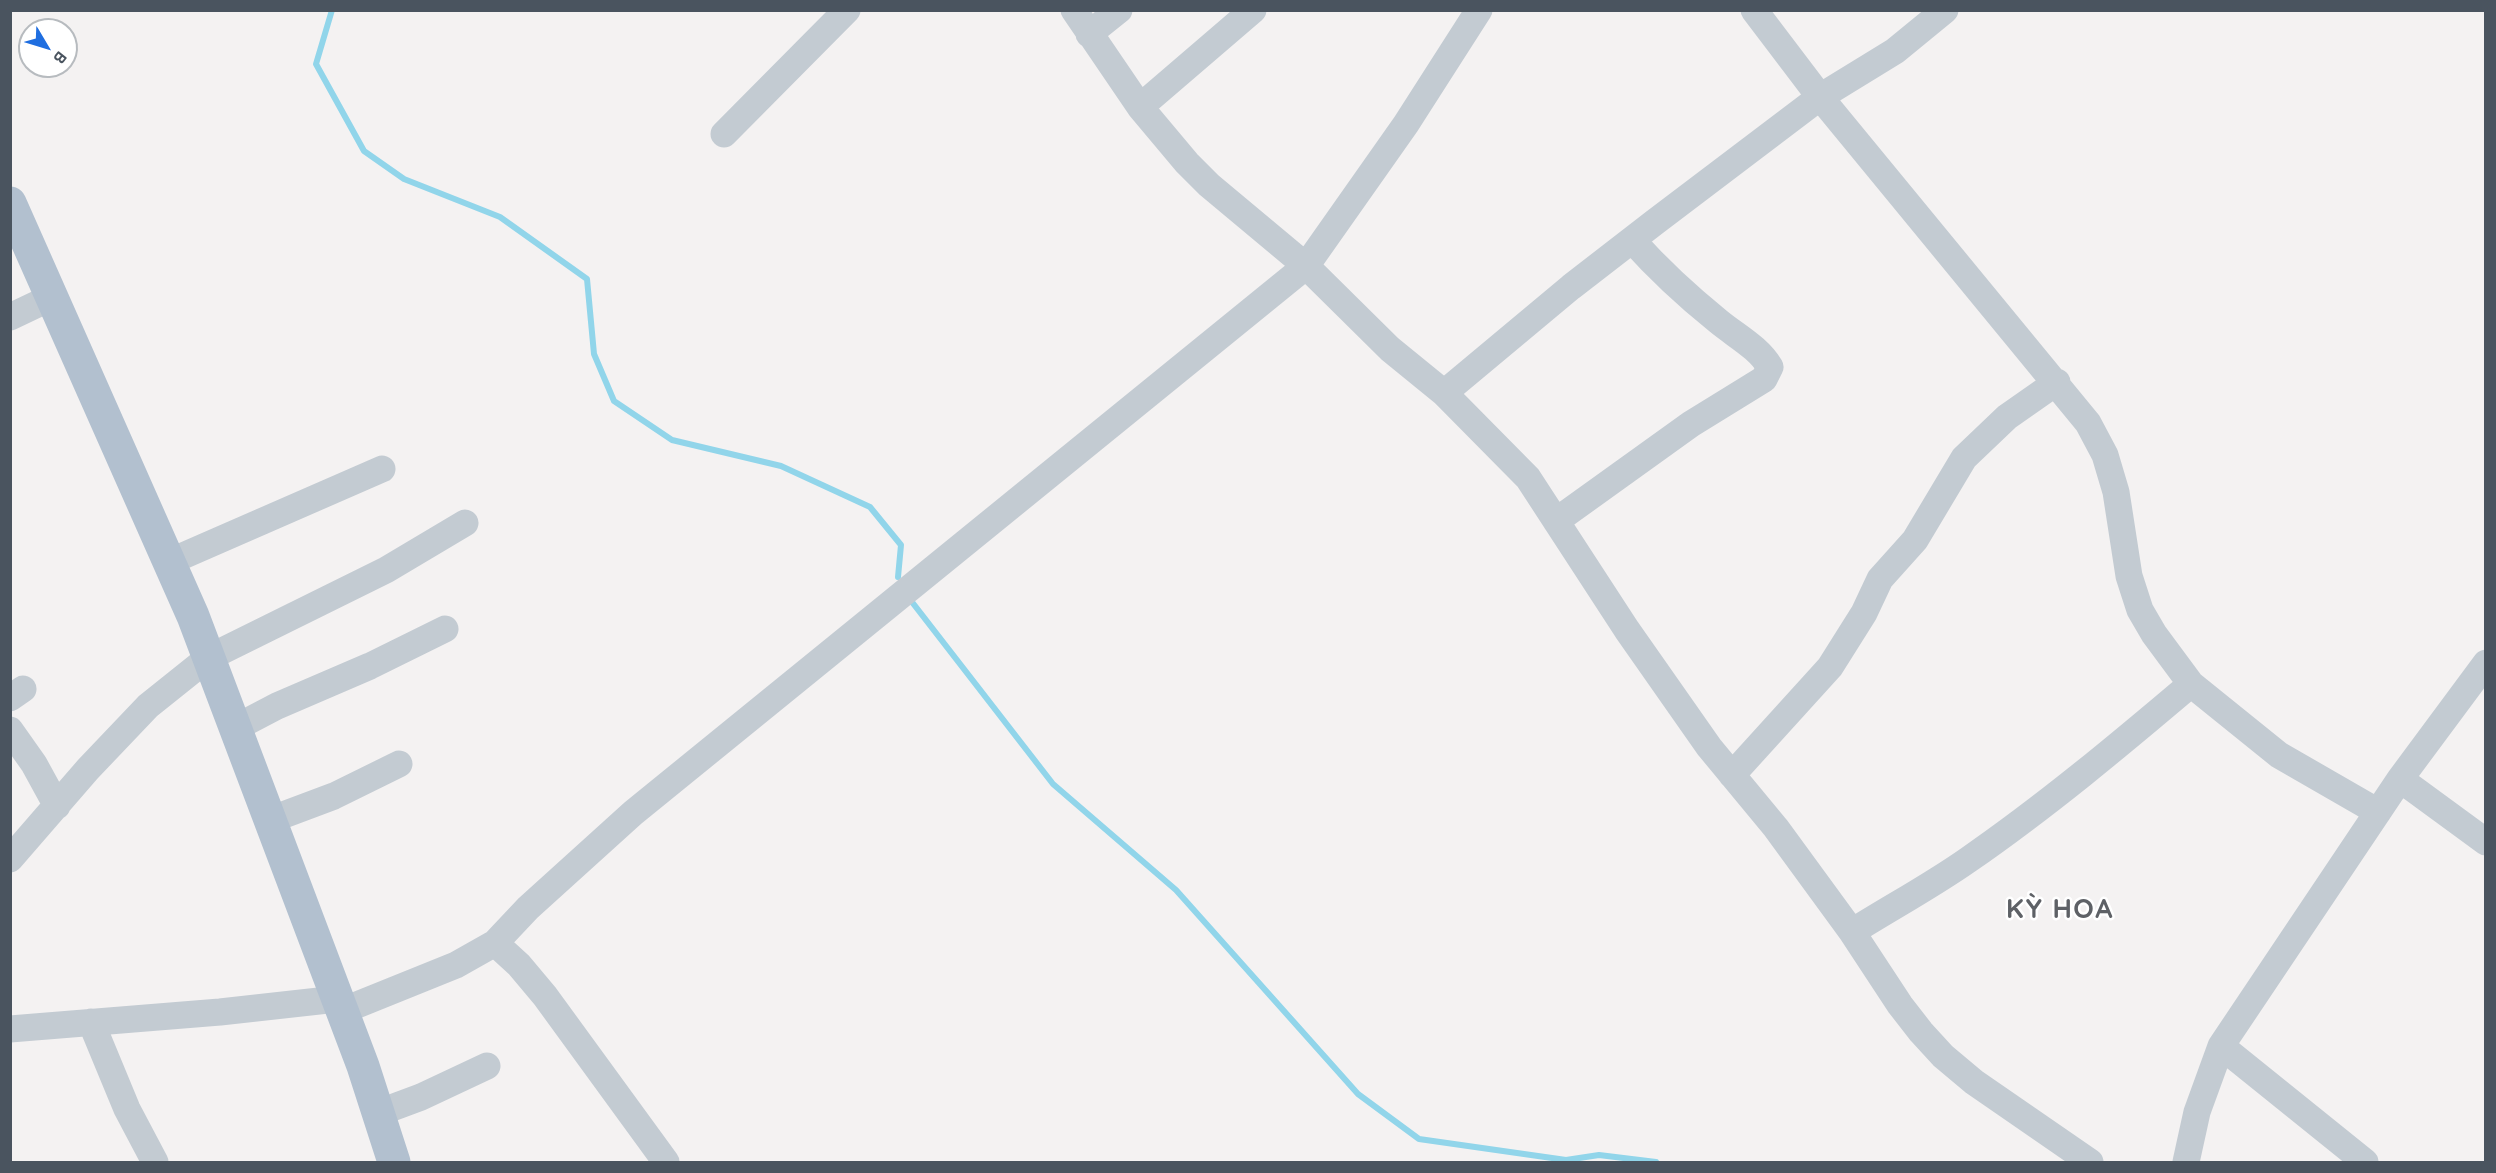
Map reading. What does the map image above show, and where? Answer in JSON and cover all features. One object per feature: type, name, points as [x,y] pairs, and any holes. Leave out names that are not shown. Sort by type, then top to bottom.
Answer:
[{"type":"main road","points":[[10,203],[169,562],[208,658],[340,1005],[394,1162]]},
{"type":"street","points":[[724,134],[847,10]]},
{"type":"street","points":[[1074,10],[1168,144],[1209,185],[1306,266],[1390,348],[1444,393],[1515,463],[1709,747],[1776,828],[1852,932],[1899,1005],[1943,1056],[1974,1082],[2090,1162]]},
{"type":"street","points":[[1089,34],[1119,10]]},
{"type":"street","points":[[1140,107],[1253,10]]},
{"type":"street","points":[[10,1029],[340,1005],[456,964],[495,943],[528,908],[633,813],[1306,266],[1406,124],[1479,10]]},
{"type":"street","points":[[1754,10],[1820,97],[2057,382],[2088,423],[2104,455],[2115,492],[2129,576],[2140,610],[2154,634],[2191,684],[2279,754],[2378,812]]},
{"type":"street","points":[[1444,393],[1571,287],[1632,240],[1820,97],[1895,51],[1945,10]]},
{"type":"street","points":[[1556,521],[1691,424],[1764,379],[1770,367],[1763,355],[1662,274],[1632,240]]},
{"type":"street","points":[[10,317],[52,297]]},
{"type":"street","points":[[1732,775],[1830,667],[1864,613],[1880,579],[1915,540],[1964,458],[2007,417],[2057,382]]},
{"type":"street","points":[[169,562],[382,469]]},
{"type":"street","points":[[12,855],[88,769],[148,706],[208,658],[386,570],[465,524]]},
{"type":"street","points":[[235,728],[277,706],[370,666],[445,629]]},
{"type":"street","points":[[2186,1162],[2197,1112],[2221,1046],[2400,779],[2486,663]]},
{"type":"street","points":[[1852,932],[1966,861],[2001,836],[2102,759],[2191,684]]},
{"type":"street","points":[[10,730],[34,764],[57,806]]},
{"type":"street","points":[[270,820],[334,796],[399,764]]},
{"type":"street","points":[[2400,779],[2486,842]]},
{"type":"street","points":[[495,943],[519,964],[545,996],[666,1162]]},
{"type":"street","points":[[91,1022],[128,1109],[155,1162]]},
{"type":"street","points":[[2221,1046],[2365,1162]]},
{"type":"street","points":[[378,1113],[421,1097],[487,1066]]},
{"type":"waterway","points":[[332,10],[316,64],[364,151],[404,179],[500,217],[587,279],[594,354],[614,401],[672,440],[781,466],[870,507],[901,545],[898,577]]},
{"type":"waterway","points":[[912,602],[1053,784],[1176,890],[1358,1094],[1419,1139],[1566,1160],[1599,1155],[1656,1162]]},
{"type":"district","name":"KỲ HOA","points":[[2060,910]]}]
